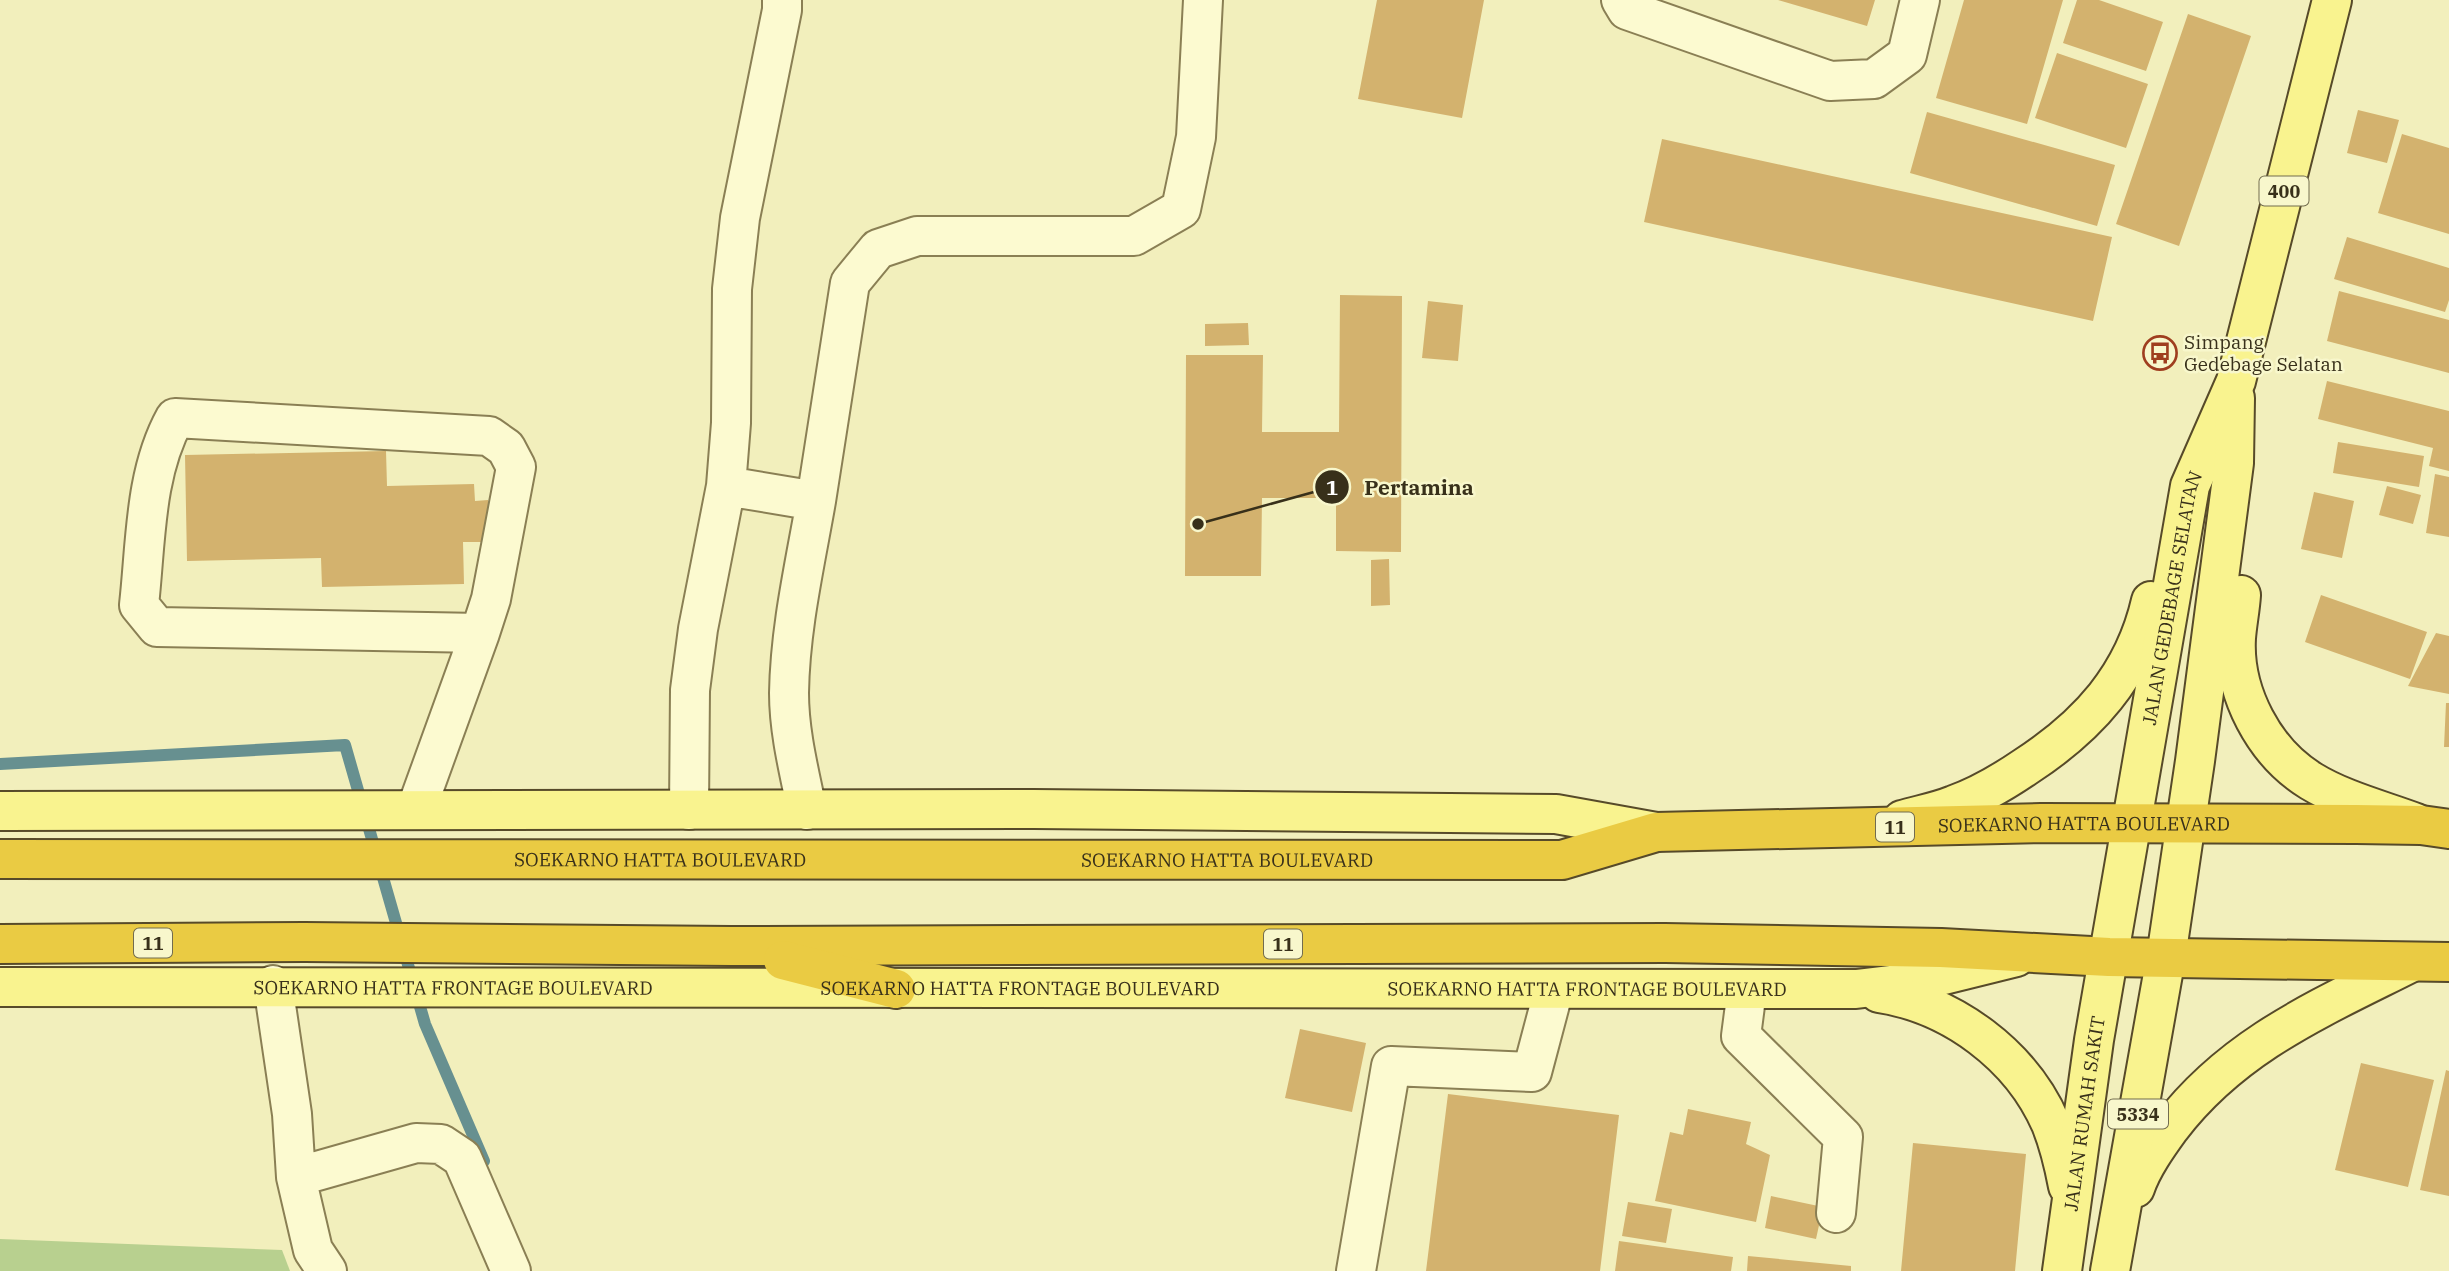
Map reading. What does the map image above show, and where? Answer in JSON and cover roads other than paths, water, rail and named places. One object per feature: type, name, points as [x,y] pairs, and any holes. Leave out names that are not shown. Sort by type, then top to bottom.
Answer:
[{"type":"highway","name":"SOEKARNO HATTA BOULEVARD","points":[[0,859],[1562,860],[1656,832],[2133,823],[2440,825]]},
{"type":"highway","name":"11","points":[[0,944],[306,942],[731,946],[1665,943],[1927,948],[2109,957],[2430,962]]},
{"type":"highway","points":[[731,946],[896,989]]},
{"type":"main road","name":"JALAN GEDEBAGE SELATAN","points":[[2109,957],[2190,486],[2236,382],[2332,0]]},
{"type":"main road","name":"JALAN GEDEBAGE SELATAN","points":[[2166,957],[2234,463],[2236,382]]},
{"type":"main road","points":[[2234,463],[2245,508],[2246,551],[2236,639],[2238,667],[2244,695],[2255,720],[2270,744],[2288,764],[2309,780],[2334,793],[2440,825]]},
{"type":"main road","points":[[1876,827],[1954,806],[2004,781],[2074,732],[2098,707],[2134,650],[2147,618],[2171,529],[2190,486]]},
{"type":"main road","points":[[0,811],[1034,809],[1556,814],[1656,832]]},
{"type":"main road","name":"SOEKARNO HATTA FRONTAGE BOULEVARD","points":[[0,987],[1856,989],[1915,982],[2035,952]]},
{"type":"main road","name":"JALAN RUMAH SAKIT","points":[[2062,1271],[2094,1040],[2109,957]]},
{"type":"main road","name":"5334","points":[[2110,1271],[2166,957]]},
{"type":"main road","points":[[2110,1271],[2121,1226],[2137,1182],[2160,1142],[2203,1089],[2250,1049],[2313,1012],[2430,962]]},
{"type":"main road","points":[[1856,989],[1893,995],[1927,1005],[1989,1042],[2014,1068],[2035,1094],[2050,1123],[2061,1154],[2068,1187],[2070,1219]]},
{"type":"lane","points":[[689,810],[690,690],[698,629],[726,486],[731,423],[732,289],[739,230],[782,0]]},
{"type":"lane","points":[[807,810],[793,744],[789,694],[793,633],[850,283],[878,248],[917,236],[1134,236],[1181,209],[1196,137],[1203,0]]},
{"type":"lane","points":[[1621,0],[1627,10],[1830,81],[1874,79],[1907,55],[1920,0]]},
{"type":"lane","points":[[400,810],[480,633],[491,598],[516,467],[506,448],[489,436],[175,418],[164,437],[151,489],[139,605],[157,627],[480,633]]},
{"type":"lane","points":[[726,486],[816,501]]},
{"type":"lane","points":[[285,986],[296,1177],[313,1251],[327,1271]]},
{"type":"lane","points":[[1356,1271],[1391,1066],[1532,1072],[1553,989]]},
{"type":"lane","points":[[1747,990],[1741,1037],[1843,1138],[1836,1213]]},
{"type":"lane","points":[[296,1177],[416,1143],[441,1144],[462,1158],[510,1271]]},
{"type":"waterway","points":[[0,764],[345,745],[425,1024],[484,1161]]},
{"type":"place","name":"Simpang Gedebage Selatan","points":[[2160,353]]},
{"type":"place","name":"Pertamina","points":[[1198,524]]}]
